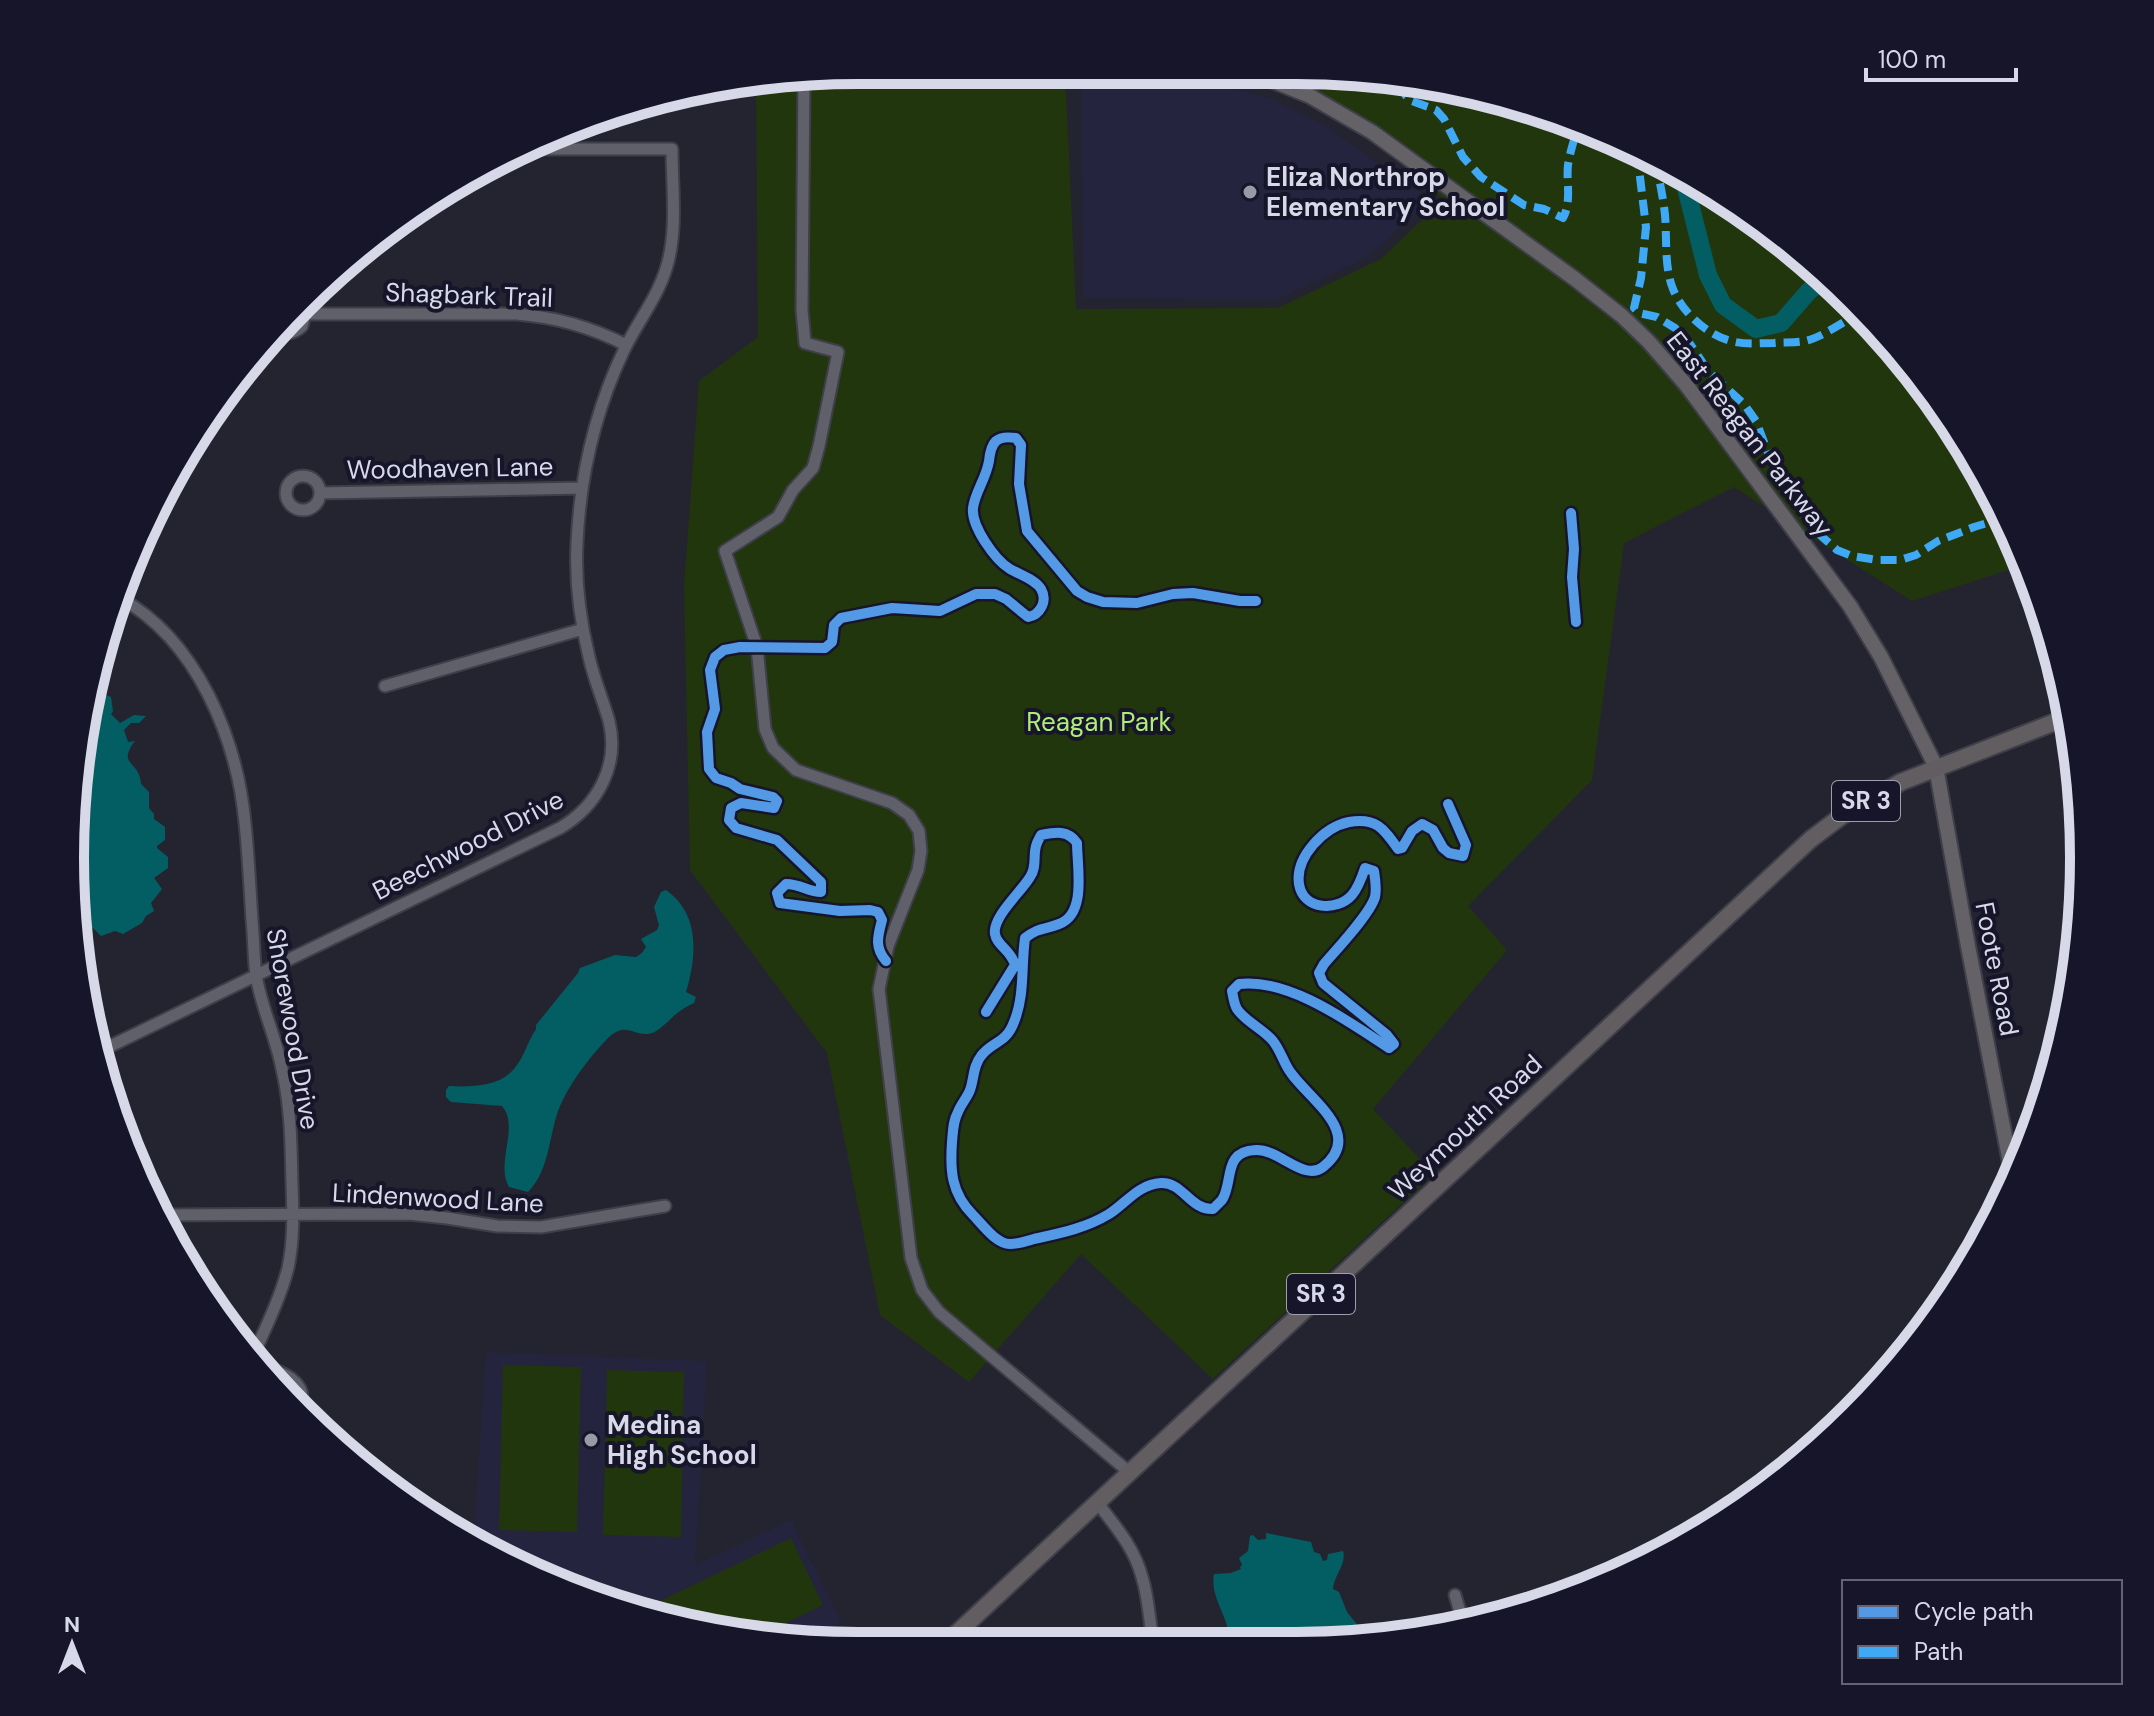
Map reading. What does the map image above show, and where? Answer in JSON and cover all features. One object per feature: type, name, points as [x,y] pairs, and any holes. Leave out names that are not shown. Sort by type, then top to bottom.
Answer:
[{"type":"main road","name":"Weymouth Road","points":[[958,1632],[1793,854],[1843,815],[1872,798],[1936,767],[2057,721]]},
{"type":"street","name":"East Reagan Parkway","points":[[1281,84],[1310,96],[1372,132],[1575,279],[1649,342],[1687,386],[1850,606],[1881,657],[1936,767]]},
{"type":"street","points":[[804,86],[802,310],[805,343],[838,352],[813,468],[793,490],[778,517],[725,551],[757,647],[765,688],[765,729],[773,748],[796,770],[892,803],[909,815],[919,831],[921,851],[918,870],[888,946],[879,989],[911,1258],[922,1290],[939,1312],[1129,1472]]},
{"type":"street","name":"Beechwood Drive","points":[[108,1047],[560,828],[587,808],[605,780],[611,737],[609,721],[597,688],[583,629],[578,586],[577,548],[582,488],[595,424],[606,393],[626,345],[658,289],[671,248],[672,149],[549,149]]},
{"type":"street","name":"Shagbark Trail","points":[[313,309],[539,316],[586,327],[626,345]]},
{"type":"street","name":"Woodhaven Lane","points":[[320,493],[582,488]]},
{"type":"street","name":"Shorewood Drive","points":[[127,603],[155,622],[173,641],[199,681],[224,731],[245,822],[256,975],[282,1065],[291,1124],[293,1236],[287,1271],[257,1345]]},
{"type":"street","points":[[385,686],[583,629]]},
{"type":"street","name":"Foote Road","points":[[1936,767],[2009,1158]]},
{"type":"street","name":"Lindenwood Lane","points":[[172,1215],[410,1214],[497,1226],[541,1227],[665,1206]]},
{"type":"street","points":[[280,1372],[300,1385],[303,1396]]},
{"type":"street","points":[[1097,1502],[1128,1543],[1136,1559],[1152,1632]]},
{"type":"street","points":[[1455,1595],[1461,1614]]},
{"type":"shaded area","name":"Eliza Northrop Elementary School","points":[[1081,84],[1219,84],[1274,100],[1329,128],[1405,184],[1431,199],[1368,257],[1276,300],[1083,298]]},
{"type":"shaded area","points":[[102,693],[111,697],[111,714],[120,723],[134,715],[146,716],[124,730],[128,742],[135,741],[128,759],[140,776],[141,784],[149,792],[149,808],[154,819],[165,827],[165,840],[157,848],[168,857],[168,868],[154,878],[162,889],[151,903],[154,911],[142,923],[123,934],[115,931],[101,936],[93,928],[88,931],[84,858],[91,757]]},
{"type":"shaded area","points":[[666,890],[685,911],[690,923],[693,950],[686,992],[696,997],[694,1003],[652,1033],[624,1030],[607,1039],[579,1073],[562,1101],[535,1184],[528,1192],[509,1187],[505,1167],[509,1124],[502,1106],[451,1102],[446,1097],[446,1090],[449,1086],[489,1084],[504,1078],[522,1058],[536,1025],[580,968],[615,955],[636,957],[642,953],[646,947],[641,939],[657,930],[659,925],[654,907],[661,892]]},
{"type":"shaded area","name":"Medina High School","points":[[486,1352],[707,1361],[695,1565],[791,1520],[841,1622],[826,1631],[807,1630],[707,1617],[658,1606],[562,1573],[474,1530]]},
{"type":"shaded area","points":[[1266,1533],[1311,1542],[1314,1552],[1320,1554],[1323,1561],[1327,1560],[1328,1554],[1343,1551],[1333,1589],[1339,1592],[1347,1612],[1360,1629],[1228,1632],[1215,1593],[1214,1574],[1241,1569],[1239,1558],[1248,1551],[1250,1536],[1258,1540],[1266,1539]]},
{"type":"green space","name":"Reagan Park","points":[[858,84],[1066,84],[1076,309],[1278,308],[1381,259],[1443,200],[1310,85],[1397,91],[1447,99],[1545,125],[1638,164],[1726,214],[1806,276],[1878,348],[1940,428],[1990,516],[2013,568],[1912,601],[1734,487],[1624,543],[1592,780],[1468,906],[1507,950],[1373,1109],[1434,1174],[1213,1379],[1081,1254],[969,1382],[880,1315],[827,1053],[690,870],[684,586],[699,381],[758,337],[756,91]]},
{"type":"green space","points":[[503,1365],[581,1367],[577,1532],[499,1530]]},
{"type":"green space","points":[[607,1370],[684,1372],[681,1537],[603,1535]]},
{"type":"green space","points":[[791,1538],[823,1605],[777,1627],[666,1608],[662,1600]]},
{"type":"waterway","points":[[1687,190],[1708,275],[1723,305],[1756,329],[1781,323],[1816,285]]},
{"type":"marked path","points":[[1404,92],[1412,101],[1436,110],[1444,119],[1463,157],[1481,177],[1524,205],[1544,209],[1563,218],[1568,198],[1568,165],[1575,137]]},
{"type":"marked path","points":[[1638,164],[1646,227],[1641,278],[1634,308],[1675,328],[1709,372],[1744,404],[1756,421],[1778,479],[1819,534],[1837,550],[1852,556],[1900,560],[1916,555],[1938,541],[1992,521]]},
{"type":"marked path","points":[[1658,175],[1670,280],[1682,306],[1704,328],[1736,342],[1797,342],[1818,336],[1850,318]]},
{"type":"cycle path","points":[[886,961],[878,946],[882,920],[878,912],[840,911],[780,903],[777,893],[786,884],[821,892],[821,882],[777,840],[736,828],[729,820],[731,808],[741,803],[774,808],[777,801],[716,778],[709,769],[707,732],[715,709],[710,670],[715,657],[724,650],[740,647],[825,648],[832,642],[834,625],[841,618],[892,608],[940,611],[976,594],[995,594],[1028,617],[1036,613],[1043,603],[1041,589],[998,558],[985,542],[973,515],[974,502],[988,468],[991,449],[996,441],[1004,438],[1016,438],[1021,445],[1019,484],[1027,531],[1077,591],[1103,602],[1137,603],[1173,594],[1193,593],[1256,601]]},
{"type":"cycle path","points":[[1571,513],[1576,622]]},
{"type":"cycle path","points":[[986,1012],[1015,965],[996,938],[998,920],[1032,873],[1041,835],[1066,834],[1077,843],[1078,889],[1074,910],[1068,919],[1025,938],[1021,991],[1014,1022],[1007,1034],[978,1060],[970,1090],[956,1115],[954,1126],[951,1162],[956,1190],[966,1207],[1000,1241],[1016,1244],[1082,1226],[1109,1214],[1139,1190],[1153,1184],[1169,1184],[1198,1205],[1213,1209],[1226,1193],[1233,1162],[1245,1152],[1265,1151],[1300,1168],[1316,1171],[1334,1155],[1338,1142],[1336,1130],[1321,1106],[1286,1066],[1273,1041],[1237,1009],[1232,991],[1239,984],[1278,988],[1318,1004],[1389,1048],[1394,1044],[1323,983],[1319,973],[1372,904],[1376,890],[1374,871],[1365,868],[1352,895],[1330,906],[1321,906],[1307,899],[1299,884],[1299,874],[1306,854],[1321,837],[1340,825],[1358,821],[1378,826],[1398,849],[1422,824],[1433,830],[1449,853],[1463,856],[1466,845],[1448,804]]},
{"type":"place","name":"Eliza Northrop Elementary School","points":[[1250,192]]},
{"type":"place","name":"Medina High School","points":[[591,1440]]}]
